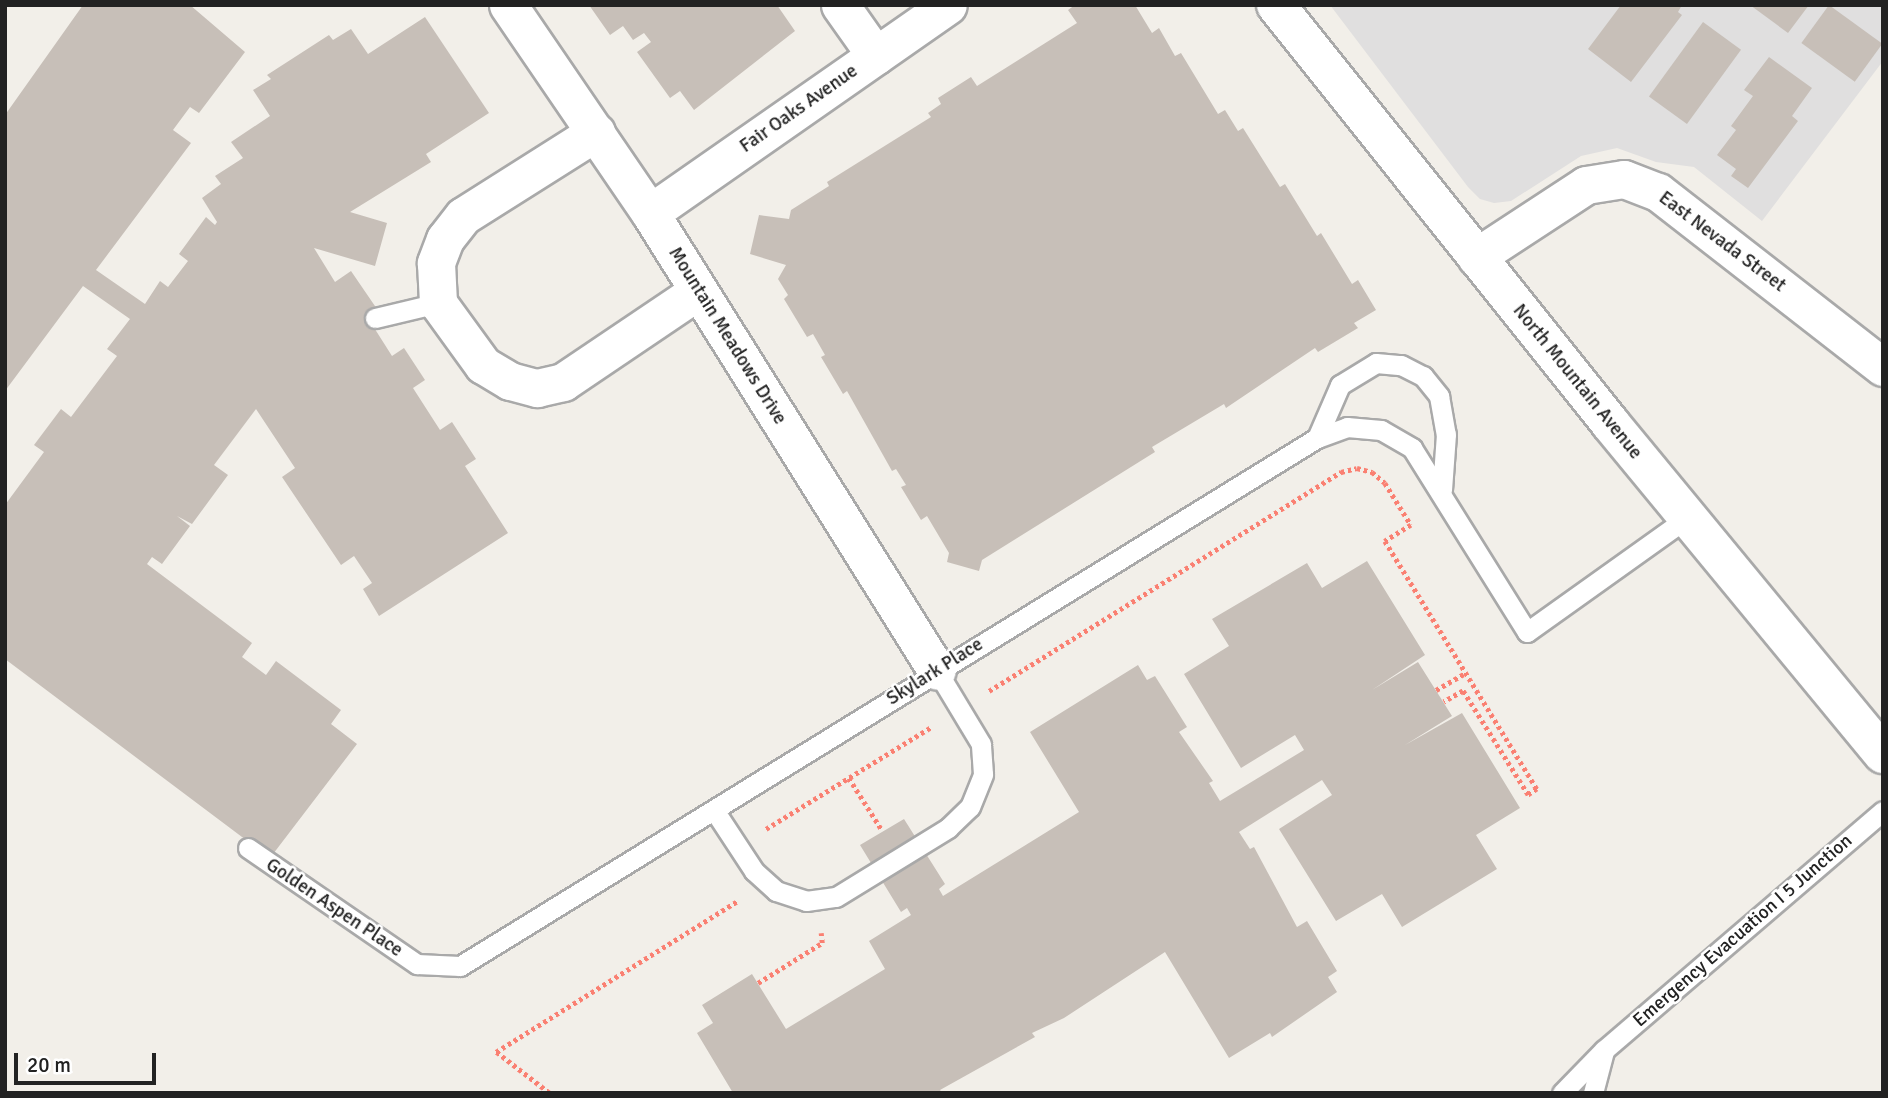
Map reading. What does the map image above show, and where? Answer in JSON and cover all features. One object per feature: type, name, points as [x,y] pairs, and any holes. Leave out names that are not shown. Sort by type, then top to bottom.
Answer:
[{"type":"street","name":"Mountain Meadows Drive","points":[[508,5],[650,213],[937,671]]},
{"type":"street","points":[[840,5],[876,56]]},
{"type":"street","name":"Fair Oaks Avenue","points":[[650,213],[948,5]]},
{"type":"street","name":"North Mountain Avenue","points":[[1276,5],[1476,257],[1883,754]]},
{"type":"street","points":[[596,132],[463,216],[445,239],[436,263],[439,303],[483,365],[510,381],[537,388],[563,382],[698,291]]},
{"type":"street","name":"East Nevada Street","points":[[1476,257],[1586,185],[1624,179],[1658,192],[1883,367]]},
{"type":"lane","points":[[375,318],[439,303]]},
{"type":"lane","points":[[1317,438],[1340,385],[1376,363],[1401,365],[1423,376],[1439,397],[1446,434],[1442,491],[1527,632],[1688,517]]},
{"type":"lane","name":"Skylark Place","points":[[500,945],[937,671],[1317,438],[1347,427],[1381,430],[1412,448],[1442,491]]},
{"type":"lane","points":[[715,810],[754,871],[776,891],[806,901],[835,897],[937,835],[970,807],[983,774],[981,744],[937,671]]},
{"type":"lane","name":"Emergency Evacuation I 5 Junction","points":[[1562,1093],[1604,1051],[1883,811]]},
{"type":"lane","name":"Golden Aspen Place","points":[[248,849],[417,964],[460,966],[500,945]]},
{"type":"lane","points":[[1593,1093],[1604,1051]]},
{"type":"path","points":[[738,846],[1341,472],[1357,468],[1372,472],[1385,483],[1411,525],[1385,541],[1537,789],[1528,795],[1464,691],[1444,702]]},
{"type":"path","points":[[1436,690],[1466,673]]},
{"type":"path","points":[[849,778],[883,832]]},
{"type":"path","points":[[549,1093],[496,1052],[742,899]]},
{"type":"path","points":[[758,983],[822,943],[820,929]]},
{"type":"shaded area","points":[[1330,5],[1883,5],[1883,61],[1762,221],[1694,167],[1656,162],[1617,148],[1581,156],[1511,201],[1494,203],[1480,199],[1468,187]]},
{"type":"building","points":[[83,5],[190,5],[245,52],[199,113],[190,107],[173,130],[191,143],[96,270],[145,304],[160,281],[168,287],[188,261],[179,254],[206,217],[215,225],[217,222],[202,198],[221,184],[215,176],[243,158],[231,142],[270,116],[253,90],[271,79],[267,75],[329,35],[333,40],[351,29],[368,54],[425,17],[489,113],[426,154],[431,162],[350,212],[387,223],[375,266],[314,248],[335,282],[351,271],[377,309],[366,315],[392,356],[404,348],[425,380],[413,388],[440,430],[452,422],[476,459],[465,466],[508,533],[379,616],[363,589],[372,583],[354,556],[341,565],[282,477],[295,468],[256,409],[214,465],[228,475],[192,524],[177,516],[190,526],[162,564],[152,557],[147,564],[252,643],[242,657],[266,675],[276,661],[341,710],[331,724],[357,744],[270,858],[5,659],[5,505],[44,452],[34,445],[61,409],[71,417],[117,356],[107,349],[130,319],[83,286],[5,391],[5,115]]},
{"type":"building","points":[[589,5],[777,5],[795,31],[694,110],[680,91],[670,98],[637,52],[651,42],[644,33],[633,40],[623,26],[610,35]]},
{"type":"building","points":[[1075,5],[1135,5],[1152,33],[1159,28],[1175,56],[1181,53],[1218,114],[1225,110],[1238,131],[1243,128],[1280,187],[1285,184],[1317,236],[1321,233],[1352,284],[1358,280],[1376,310],[1354,323],[1358,328],[1318,352],[1315,348],[1226,408],[1224,404],[1152,447],[1155,452],[982,560],[979,571],[947,562],[949,553],[927,516],[921,520],[901,487],[906,485],[896,469],[892,471],[847,391],[843,394],[821,357],[825,355],[813,334],[807,337],[784,299],[788,295],[778,279],[786,265],[750,254],[759,215],[789,219],[791,210],[829,186],[827,182],[931,117],[928,113],[941,104],[938,98],[971,77],[977,86],[1077,23],[1068,10]]},
{"type":"building","points":[[1621,5],[1682,5],[1678,12],[1682,15],[1631,82],[1588,49]]},
{"type":"building","points":[[1750,5],[1809,5],[1788,33]]},
{"type":"building","points":[[1829,5],[1882,44],[1855,82],[1801,43]]},
{"type":"building","points":[[1703,22],[1741,50],[1687,124],[1649,96]]},
{"type":"building","points":[[1769,57],[1812,88],[1792,116],[1798,121],[1748,188],[1731,176],[1736,169],[1717,155],[1736,130],[1731,126],[1753,96],[1744,90]]},
{"type":"building","points":[[1367,561],[1425,655],[1372,690],[1418,662],[1452,716],[1405,745],[1462,713],[1520,808],[1476,835],[1497,869],[1402,927],[1382,894],[1336,921],[1279,829],[1332,795],[1322,780],[1239,832],[1250,849],[1254,847],[1297,927],[1307,921],[1337,971],[1328,977],[1337,992],[1272,1037],[1270,1033],[1229,1058],[1165,952],[1064,1018],[1032,1033],[1035,1037],[940,1090],[942,1093],[733,1093],[697,1033],[713,1023],[702,1005],[752,974],[786,1029],[885,969],[869,941],[911,915],[907,908],[901,912],[860,845],[904,819],[945,884],[939,889],[943,896],[1079,812],[1030,732],[1138,665],[1147,680],[1155,676],[1187,727],[1179,732],[1213,781],[1209,783],[1220,801],[1304,750],[1295,735],[1241,768],[1184,674],[1229,646],[1212,619],[1307,563],[1322,588]]}]
